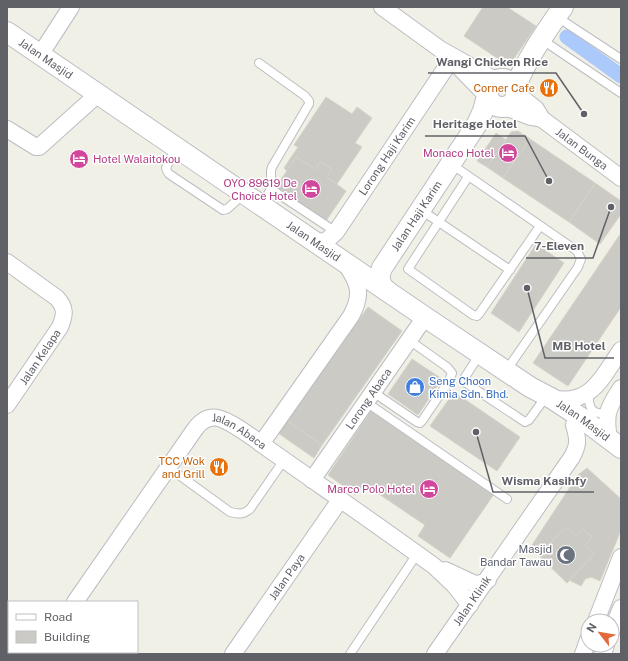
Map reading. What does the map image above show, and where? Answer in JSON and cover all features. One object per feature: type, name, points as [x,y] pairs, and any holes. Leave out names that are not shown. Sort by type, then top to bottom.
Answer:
[{"type":"street","points":[[40,54],[71,7]]},
{"type":"street","name":"Jalan Bunga","points":[[390,9],[446,55],[503,93],[536,109],[542,119],[621,178]]},
{"type":"street","name":"Jalan Haji Karim","points":[[386,291],[382,288],[379,280],[382,268],[466,142],[503,93],[560,12]]},
{"type":"street","name":"Jalan Masjid","points":[[7,32],[244,194],[266,197],[314,242],[541,395],[580,417],[615,444]]},
{"type":"street","name":"Lorong Haji Karim","points":[[314,242],[326,241],[336,232],[446,55]]},
{"type":"street","points":[[7,129],[36,147],[39,147],[98,94]]},
{"type":"street","name":"Jalan Kelapa","points":[[7,262],[57,298],[62,303],[64,311],[64,317],[60,327],[7,405]]},
{"type":"street","points":[[261,444],[355,309],[358,301],[358,287],[353,275],[344,263]]},
{"type":"street","name":"Lorong Abaca","points":[[312,480],[425,317]]},
{"type":"street","points":[[541,395],[565,400],[589,393],[595,387],[621,350]]},
{"type":"street","points":[[615,444],[606,424],[610,404],[621,388]]},
{"type":"street","points":[[541,395],[574,425],[621,462]]},
{"type":"street","name":"Jalan Abaca","points":[[76,601],[195,429],[201,422],[208,418],[225,420],[434,566]]},
{"type":"street","name":"Jalan Klinik","points":[[435,654],[572,458],[577,448],[578,439],[574,425]]},
{"type":"street","name":"Jalan Paya","points":[[233,654],[340,500]]},
{"type":"street","points":[[600,613],[616,584],[621,557]]},
{"type":"street","points":[[434,566],[475,584],[483,583],[488,580]]},
{"type":"street","points":[[434,566],[454,584],[470,605]]},
{"type":"lane","points":[[560,12],[621,59]]},
{"type":"lane","points":[[539,42],[621,93]]},
{"type":"lane","points":[[259,63],[305,96],[309,102],[308,108],[272,167],[266,197],[336,232]]},
{"type":"lane","points":[[176,147],[166,168],[166,171],[175,178],[223,210],[227,209],[244,194]]},
{"type":"lane","points":[[451,164],[577,251],[580,259],[578,267],[506,371]]},
{"type":"lane","points":[[468,177],[408,269],[473,315],[477,316],[479,314],[540,226]]},
{"type":"lane","points":[[420,210],[510,270]]},
{"type":"lane","points":[[369,397],[417,422],[422,421],[449,381],[452,373],[447,367],[409,340]]},
{"type":"lane","points":[[480,354],[465,378],[466,383],[525,422],[529,420],[541,395]]},
{"type":"lane","points":[[589,393],[589,407],[593,411],[603,413],[608,412]]},
{"type":"lane","points":[[369,397],[507,499]]},
{"type":"lane","points":[[168,467],[230,512],[244,514],[250,509],[284,460]]},
{"type":"lane","points":[[350,654],[417,554]]},
{"type":"building","points":[[483,7],[507,7],[536,26],[509,66],[464,36]]},
{"type":"building","points":[[326,97],[352,114],[357,107],[372,118],[355,143],[362,147],[337,184],[327,177],[332,169],[320,162],[315,169],[296,157],[287,171],[284,168],[298,147],[294,145]]},
{"type":"building","name":"Monaco Hotel","points":[[518,131],[530,139],[503,178],[487,167],[511,132]]},
{"type":"building","points":[[496,133],[506,140],[487,167],[477,161]]},
{"type":"building","points":[[530,139],[595,183],[569,222],[503,178]]},
{"type":"building","name":"OYO 89619 De Choice Hotel","points":[[296,157],[315,169],[320,162],[332,169],[327,177],[346,191],[326,221],[276,187]]},
{"type":"building","points":[[595,183],[621,201],[621,214],[600,244],[569,222]]},
{"type":"building","points":[[621,233],[621,307],[568,386],[533,363]]},
{"type":"building","points":[[536,244],[564,263],[519,332],[491,313]]},
{"type":"building","points":[[368,307],[402,331],[322,445],[287,421]]},
{"type":"building","name":"Seng Choon Kimia Sdn. Bhd.","points":[[412,359],[442,379],[418,415],[388,394]]},
{"type":"building","points":[[454,392],[520,437],[497,471],[430,426]]},
{"type":"building","name":"Marco Polo Hotel","points":[[371,411],[494,494],[450,558],[418,536],[425,525],[364,484],[356,495],[328,475]]},
{"type":"building","points":[[287,421],[322,445],[314,458],[278,433]]},
{"type":"building","points":[[587,468],[621,499],[621,530],[600,581],[591,577],[585,579],[581,586],[569,580],[594,554],[585,545],[592,537],[583,529],[576,537],[566,527],[542,551],[532,545],[578,475]]},
{"type":"building","name":"Masjid Bandar Tawau","points":[[566,527],[576,537],[583,529],[592,537],[585,545],[594,554],[567,583],[538,555]]},
{"type":"waterway","points":[[567,37],[621,76]]},
{"type":"place","name":"Corner Cafe","points":[[549,88]]},
{"type":"place","name":"Wangi Chicken Rice","points":[[584,114]]},
{"type":"place","name":"Monaco Hotel","points":[[508,153]]},
{"type":"place","name":"Hotel Walaitokou","points":[[79,159]]},
{"type":"place","name":"Heritage Hotel","points":[[549,181]]},
{"type":"place","name":"OYO 89619 De Choice Hotel","points":[[311,189]]},
{"type":"place","name":"7-Eleven","points":[[611,207]]},
{"type":"place","name":"MB Hotel","points":[[527,288]]},
{"type":"place","name":"Seng Choon Kimia Sdn. Bhd.","points":[[415,387]]},
{"type":"place","name":"Wisma Kasihfy","points":[[476,432]]},
{"type":"place","name":"TCC Wok and Grill","points":[[219,467]]},
{"type":"place","name":"Marco Polo Hotel","points":[[429,489]]},
{"type":"place","name":"Masjid Bandar Tawau","points":[[566,555]]}]
